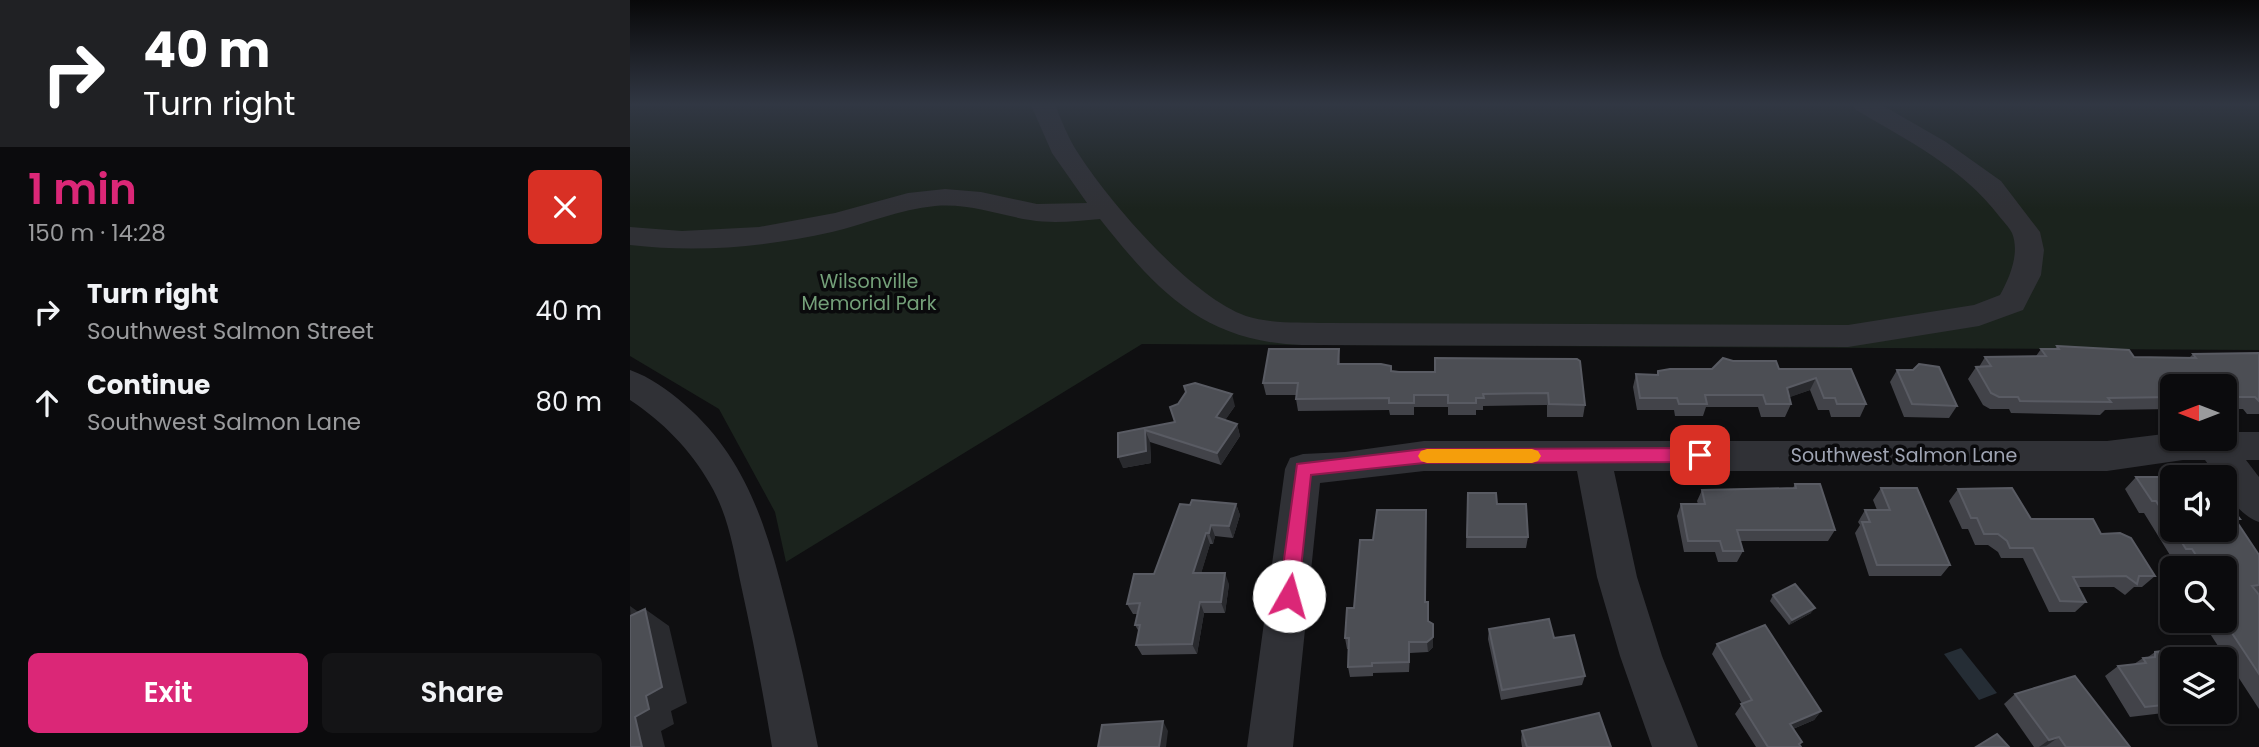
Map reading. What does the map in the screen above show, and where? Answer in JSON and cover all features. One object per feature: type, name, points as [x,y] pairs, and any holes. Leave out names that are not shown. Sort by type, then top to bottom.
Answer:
[{"type":"street","points":[[1059,140],[1065,153],[1107,210],[1170,279],[1228,321],[1253,330],[1271,333],[1848,336],[1979,316],[2012,302],[2026,275],[2026,232],[1991,187],[1925,140]]},
{"type":"street","points":[[630,236],[693,242],[767,235],[837,221],[905,203],[954,196],[1047,213],[1107,210]]},
{"type":"street","points":[[630,383],[677,416],[700,440],[726,478],[742,511],[783,675],[795,747]]},
{"type":"street","name":"Southwest Salmon Lane","points":[[2237,446],[2259,446]]},
{"type":"street","name":"Southwest Salmon Lane","points":[[1270,747],[1303,469],[1345,467],[1424,456],[2107,456],[2160,449]]},
{"type":"street","points":[[2219,452],[2259,506]]},
{"type":"street","points":[[1593,457],[1617,577],[1638,647],[1675,747]]},
{"type":"green space","name":"Wilsonville Memorial Park","points":[[630,140],[2259,140],[2259,350],[1142,344],[786,562],[775,512],[719,409],[630,356]]},
{"type":"shaded area","points":[[1961,648],[1997,693],[1979,700],[1944,654]]},
{"type":"building","points":[[2057,346],[2129,350],[2134,357],[2196,358],[2193,354],[2259,353],[2259,401],[2255,397],[2237,397],[2237,374],[2160,374],[2160,397],[2108,398],[2111,402],[2020,401],[2018,397],[1999,397],[1991,393],[1976,367],[1991,366],[1985,357],[2046,356],[2041,349],[2059,349]]},
{"type":"building","points":[[1269,349],[1339,349],[1338,364],[1381,364],[1391,366],[1391,371],[1399,372],[1435,372],[1435,358],[1577,359],[1580,361],[1585,405],[1549,404],[1548,393],[1483,394],[1484,398],[1476,398],[1476,403],[1448,403],[1448,395],[1414,395],[1414,403],[1389,403],[1389,398],[1296,399],[1298,383],[1263,383]]},
{"type":"building","points":[[1723,358],[1733,361],[1776,361],[1779,369],[1851,369],[1866,404],[1837,404],[1835,398],[1824,398],[1816,378],[1787,388],[1791,404],[1766,404],[1763,395],[1705,395],[1707,404],[1679,404],[1677,398],[1640,398],[1636,374],[1658,375],[1658,371],[1670,369],[1712,369]]},
{"type":"building","points":[[1919,364],[1939,367],[1957,406],[1912,404],[1897,370],[1913,370]]},
{"type":"building","points":[[1195,383],[1232,394],[1216,417],[1237,424],[1217,453],[1145,430],[1146,451],[1118,457],[1118,433],[1175,422],[1170,407],[1178,404],[1186,392],[1184,386]]},
{"type":"building","points":[[2136,477],[2160,477],[2160,507],[2156,501],[2152,501]]},
{"type":"building","points":[[1795,484],[1820,484],[1835,530],[1737,530],[1743,551],[1723,551],[1720,541],[1688,541],[1681,504],[1705,504],[1702,490],[1796,488]]},
{"type":"building","points":[[1881,488],[1917,488],[1950,565],[1877,565],[1862,522],[1870,522],[1865,510],[1890,510]]},
{"type":"building","points":[[2012,488],[2031,519],[2093,519],[2101,534],[2120,533],[2131,538],[2155,576],[2139,576],[2137,584],[2126,576],[2073,577],[2086,602],[2060,601],[2033,548],[2010,548],[2007,541],[1998,534],[1984,534],[1977,518],[1971,518],[1958,489]]},
{"type":"building","points":[[1468,493],[1496,493],[1497,504],[1526,504],[1528,537],[1467,537]]},
{"type":"building","points":[[1192,500],[1236,504],[1229,526],[1211,525],[1209,533],[1206,533],[1193,573],[1225,573],[1221,602],[1200,602],[1192,644],[1136,645],[1140,625],[1135,625],[1140,603],[1127,604],[1134,574],[1154,574],[1180,504],[1190,505]]},
{"type":"building","points":[[1377,510],[1426,510],[1425,602],[1428,602],[1428,621],[1433,624],[1433,637],[1427,642],[1409,642],[1409,662],[1348,667],[1349,638],[1345,638],[1347,608],[1354,608],[1360,540],[1373,540]]},
{"type":"building","points":[[2237,522],[2259,555],[2259,585],[2252,586],[2259,595],[2259,674],[2232,633],[2237,633],[2237,556],[2197,556],[2192,549],[2186,549],[2182,542],[2237,542]]},
{"type":"building","points":[[1795,584],[1815,608],[1792,620],[1773,595]]},
{"type":"building","points":[[645,609],[662,687],[646,696],[649,709],[635,717],[642,747],[630,747],[630,616]]},
{"type":"building","points":[[1549,619],[1554,638],[1574,635],[1585,676],[1502,690],[1489,629]]},
{"type":"building","points":[[1765,625],[1821,711],[1790,724],[1802,742],[1799,744],[1801,747],[1768,747],[1741,704],[1752,700],[1717,644]]},
{"type":"building","points":[[2160,651],[2160,705],[2145,707],[2118,666],[2146,663],[2143,658],[2155,657],[2155,652]]},
{"type":"building","points":[[2075,676],[2130,747],[2066,747],[2059,737],[2049,740],[2015,694]]},
{"type":"building","points":[[1599,713],[1611,747],[1527,747],[1522,731]]},
{"type":"building","points":[[1163,721],[1159,747],[1098,747],[1102,725]]},
{"type":"building","points":[[1997,734],[2009,747],[1976,747]]},
{"type":"slow traffic","points":[[1427,456],[1532,456]]},
{"type":"route","points":[[1289,596],[1303,469],[1345,467],[1424,456],[1700,455]]}]
